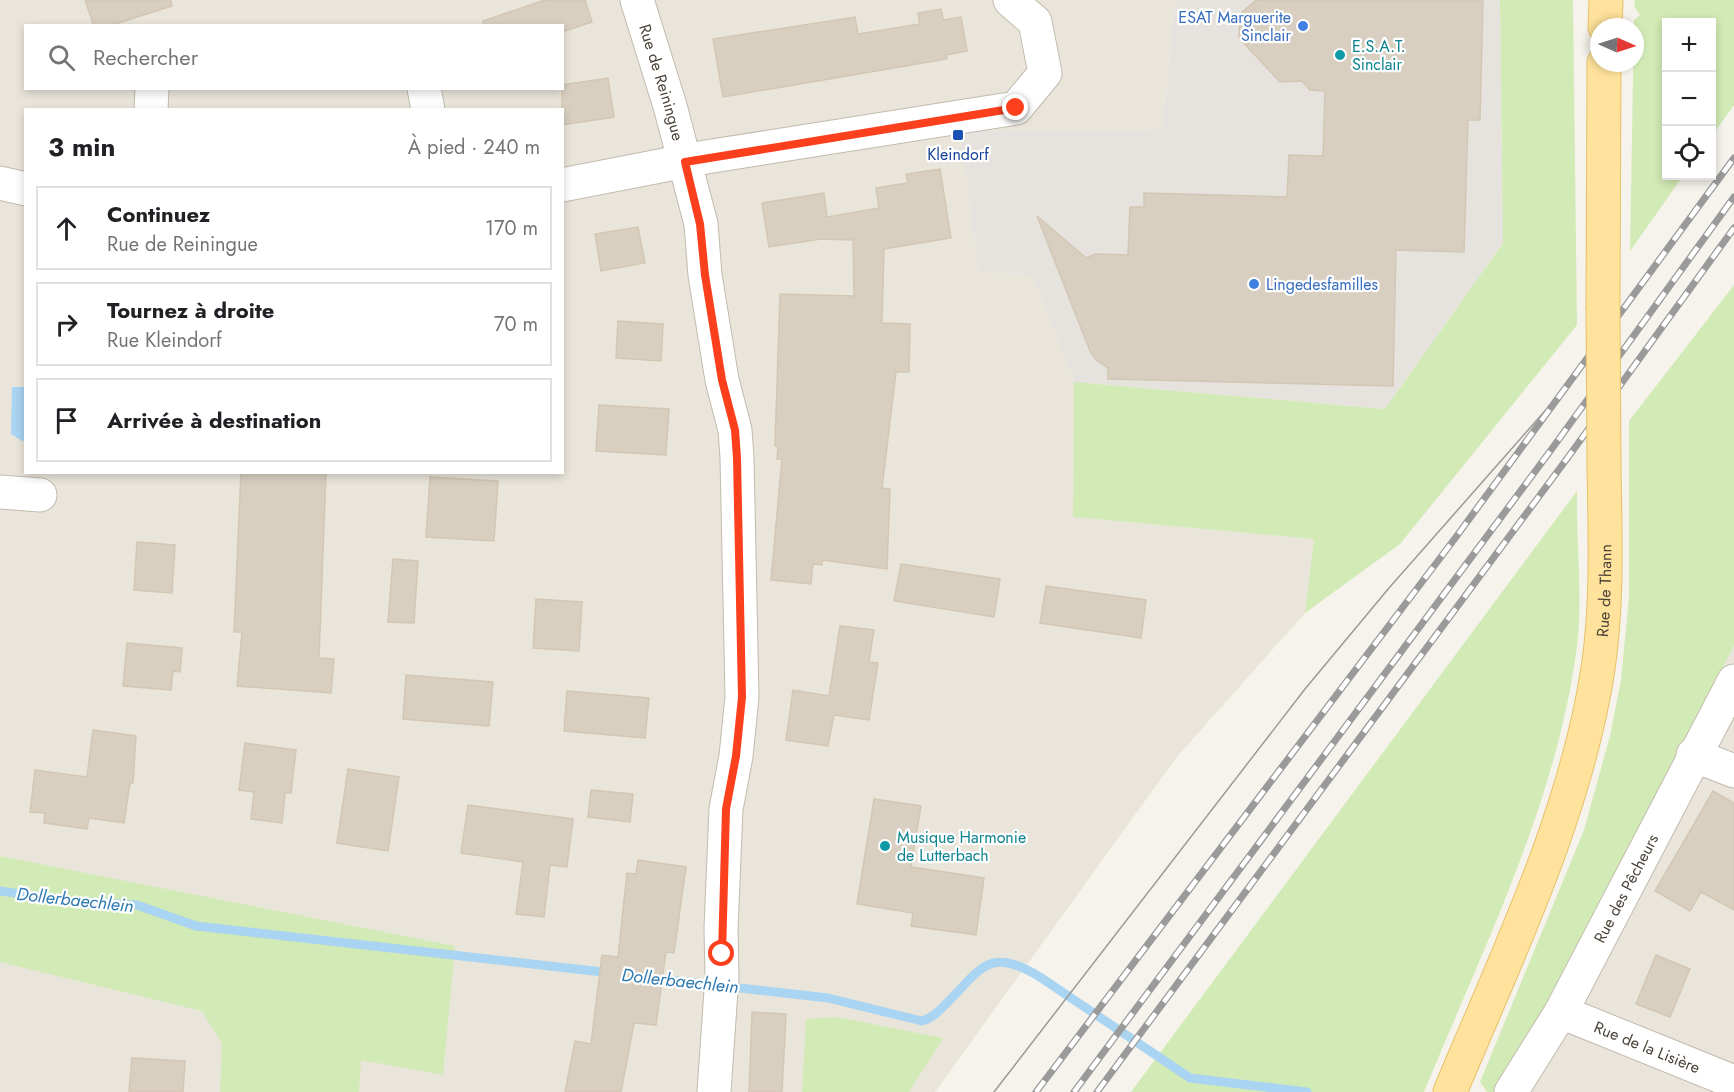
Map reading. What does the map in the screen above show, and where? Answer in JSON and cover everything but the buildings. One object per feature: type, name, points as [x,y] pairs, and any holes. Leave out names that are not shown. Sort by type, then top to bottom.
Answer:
[{"type":"main road","points":[[1605,18],[1606,0]]},
{"type":"main road","name":"Rue de Thann","points":[[1450,1092],[1518,929],[1562,814],[1588,717],[1598,669],[1603,620],[1605,465],[1604,72]]},
{"type":"street","name":"Rue de Reiningue","points":[[638,0],[685,162],[700,224],[705,275],[722,380],[735,430],[737,458],[742,697],[726,819],[721,928],[722,986],[714,1092]]},
{"type":"street","points":[[564,185],[685,162],[1016,108],[1045,73],[1035,22],[1010,0]]},
{"type":"street","points":[[152,108],[153,90]]},
{"type":"street","points":[[424,90],[428,108]]},
{"type":"street","points":[[0,183],[24,189]]},
{"type":"street","points":[[0,492],[40,495]]},
{"type":"street","name":"Rue des Pêcheurs","points":[[1511,1092],[1561,1012],[1693,754],[1734,681]]},
{"type":"street","points":[[1693,754],[1734,771]]},
{"type":"street","name":"Rue de la Lisière","points":[[1561,1012],[1734,1082]]},
{"type":"shaded area","points":[[0,0],[1175,0],[1162,130],[960,131],[978,273],[1032,275],[1074,382],[1073,517],[1314,539],[1305,613],[1176,758],[935,1092],[0,1092]]},
{"type":"shaded area","points":[[1175,0],[1500,0],[1503,243],[1385,409],[1074,382],[1032,275],[978,273],[960,131],[1162,130]]},
{"type":"shaded area","points":[[1734,646],[1734,1092],[1502,1092]]},
{"type":"green space","points":[[1500,0],[1573,0],[1577,325],[1400,544],[1305,613],[1314,539],[1073,517],[1074,382],[1385,409],[1503,243]]},
{"type":"green space","points":[[1635,0],[1734,0],[1734,105],[1716,130],[1716,18],[1662,18],[1662,180],[1680,180],[1630,251],[1633,72],[1644,72],[1644,18],[1636,18],[1640,15],[1634,6]]},
{"type":"green space","points":[[1734,285],[1734,646],[1502,1092],[1487,1092],[1480,1082],[1584,830],[1610,736],[1621,680],[1629,597],[1629,421]]},
{"type":"green space","points":[[1577,491],[1579,627],[1567,704],[1553,761],[1515,874],[1424,1092],[1131,1092]]},
{"type":"green space","points":[[0,856],[455,946],[443,1075],[361,1060],[359,1092],[220,1092],[222,1044],[202,1011],[0,962]]},
{"type":"green space","points":[[837,1017],[943,1038],[909,1092],[802,1092],[806,1019]]},
{"type":"water","points":[[12,387],[24,387],[24,440],[11,434]]},
{"type":"waterway","name":"Dollerbaechlein","points":[[0,891],[71,901],[137,905],[196,926],[611,973]]},
{"type":"waterway","name":"Dollerbaechlein","points":[[652,978],[828,998],[922,1021],[939,1011],[979,970],[998,962],[1009,963],[1040,977],[1190,1078],[1307,1092]]},
{"type":"tram line","points":[[994,1092],[1305,689],[1389,588],[1573,379]]},
{"type":"railway","points":[[1036,1092],[1456,537],[1734,158]]},
{"type":"railway","points":[[1074,1092],[1551,450],[1734,197]]},
{"type":"railway","points":[[1097,1092],[1566,460],[1734,228]]},
{"type":"place","name":"ESAT Marguerite Sinclair","points":[[1303,26]]},
{"type":"place","name":"E.S.A.T. Sinclair","points":[[1340,55]]},
{"type":"place","name":"Kleindorf","points":[[958,135]]},
{"type":"place","name":"Lingedesfamilles","points":[[1254,284]]},
{"type":"place","name":"Musique Harmonie de Lutterbach","points":[[885,846]]},
{"type":"route","points":[[722,954],[726,809],[736,756],[742,697],[737,458],[735,430],[722,380],[705,275],[700,224],[685,162],[1016,108]]}]
